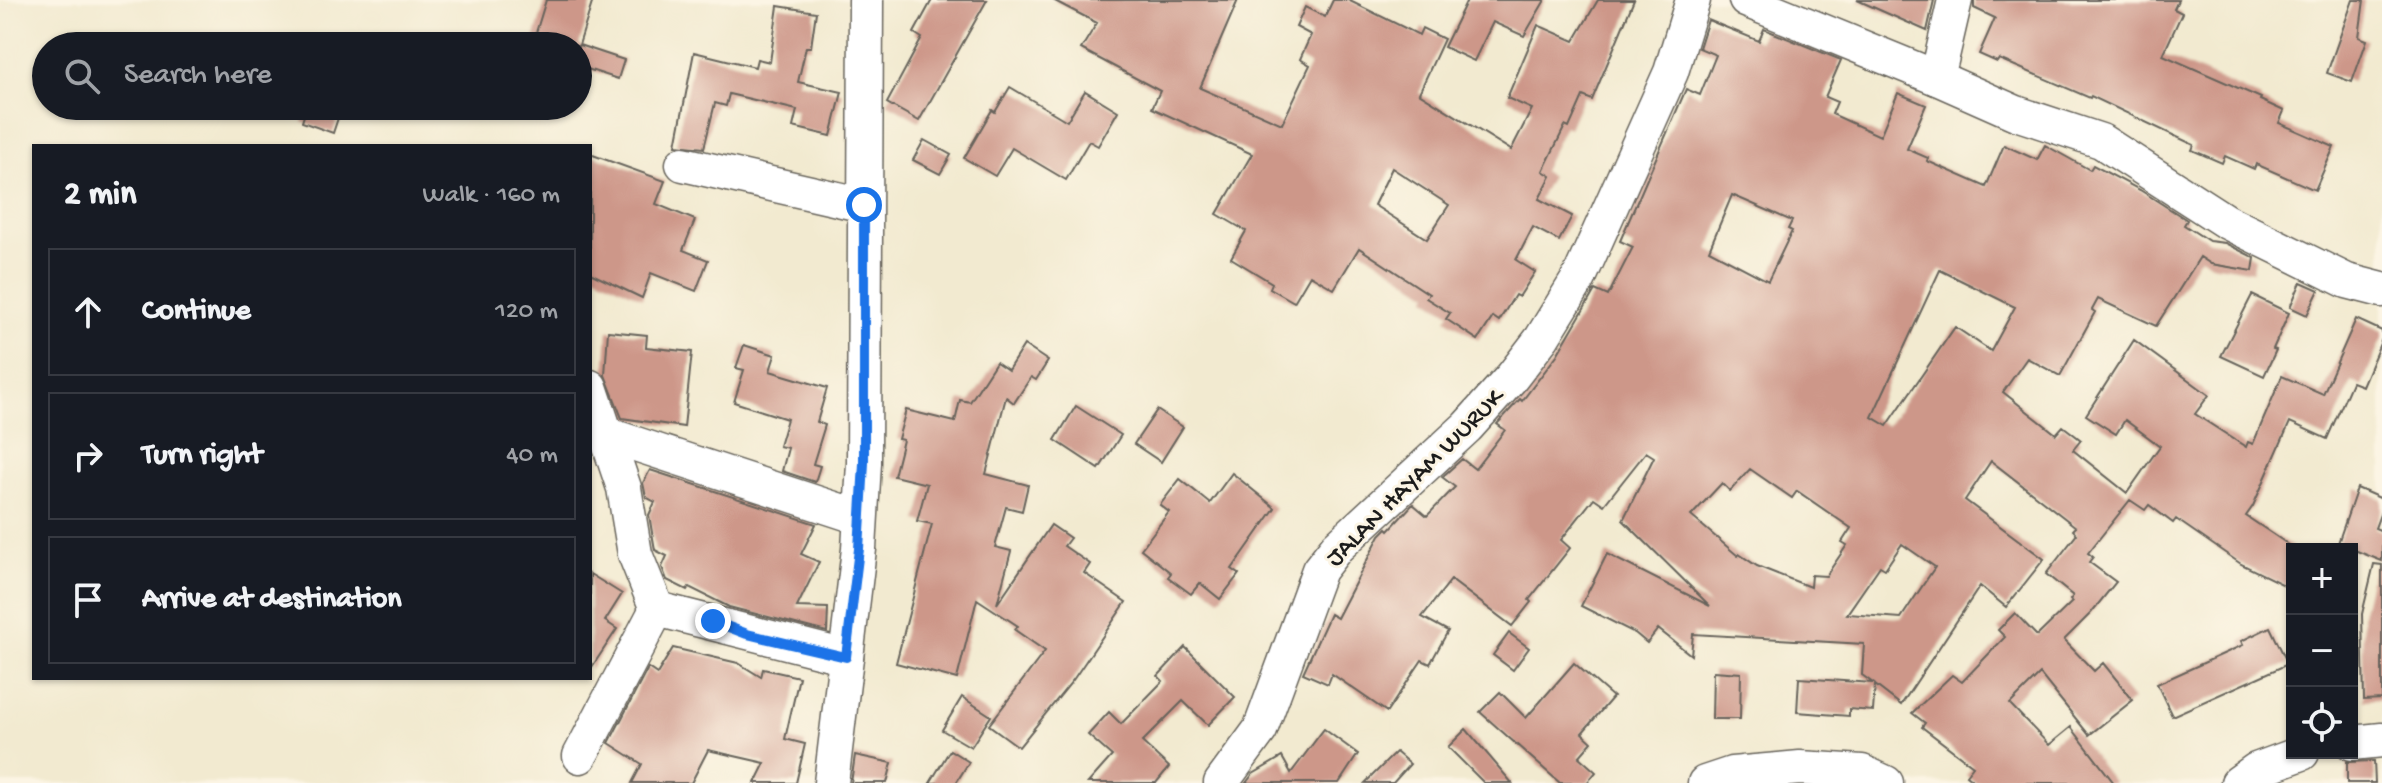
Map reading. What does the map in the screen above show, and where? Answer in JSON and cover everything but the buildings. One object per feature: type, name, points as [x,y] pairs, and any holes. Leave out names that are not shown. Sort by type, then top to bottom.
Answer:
[{"type":"street","points":[[831,783],[859,549],[864,463],[866,0]]},
{"type":"street","name":"JALAN HAYAM WURUK","points":[[1221,783],[1260,730],[1319,570],[1337,547],[1467,427],[1494,397],[1542,338],[1579,278],[1671,72],[1693,0]]},
{"type":"street","points":[[1746,0],[2016,113],[2101,141],[2225,221],[2347,281],[2382,290]]},
{"type":"street","points":[[1937,78],[1955,0]]},
{"type":"street","points":[[683,164],[864,205]]},
{"type":"street","points":[[580,756],[657,609],[635,554],[624,488],[592,393]]},
{"type":"street","points":[[605,434],[859,517]]},
{"type":"street","points":[[657,609],[846,657]]},
{"type":"street","points":[[2358,742],[2382,740]]},
{"type":"street","points":[[2251,779],[2290,759]]},
{"type":"street","points":[[1705,783],[1732,774],[1800,768],[1862,772],[1886,783]]},
{"type":"route","points":[[713,621],[747,634],[846,657],[859,549],[864,463],[864,205]]}]
